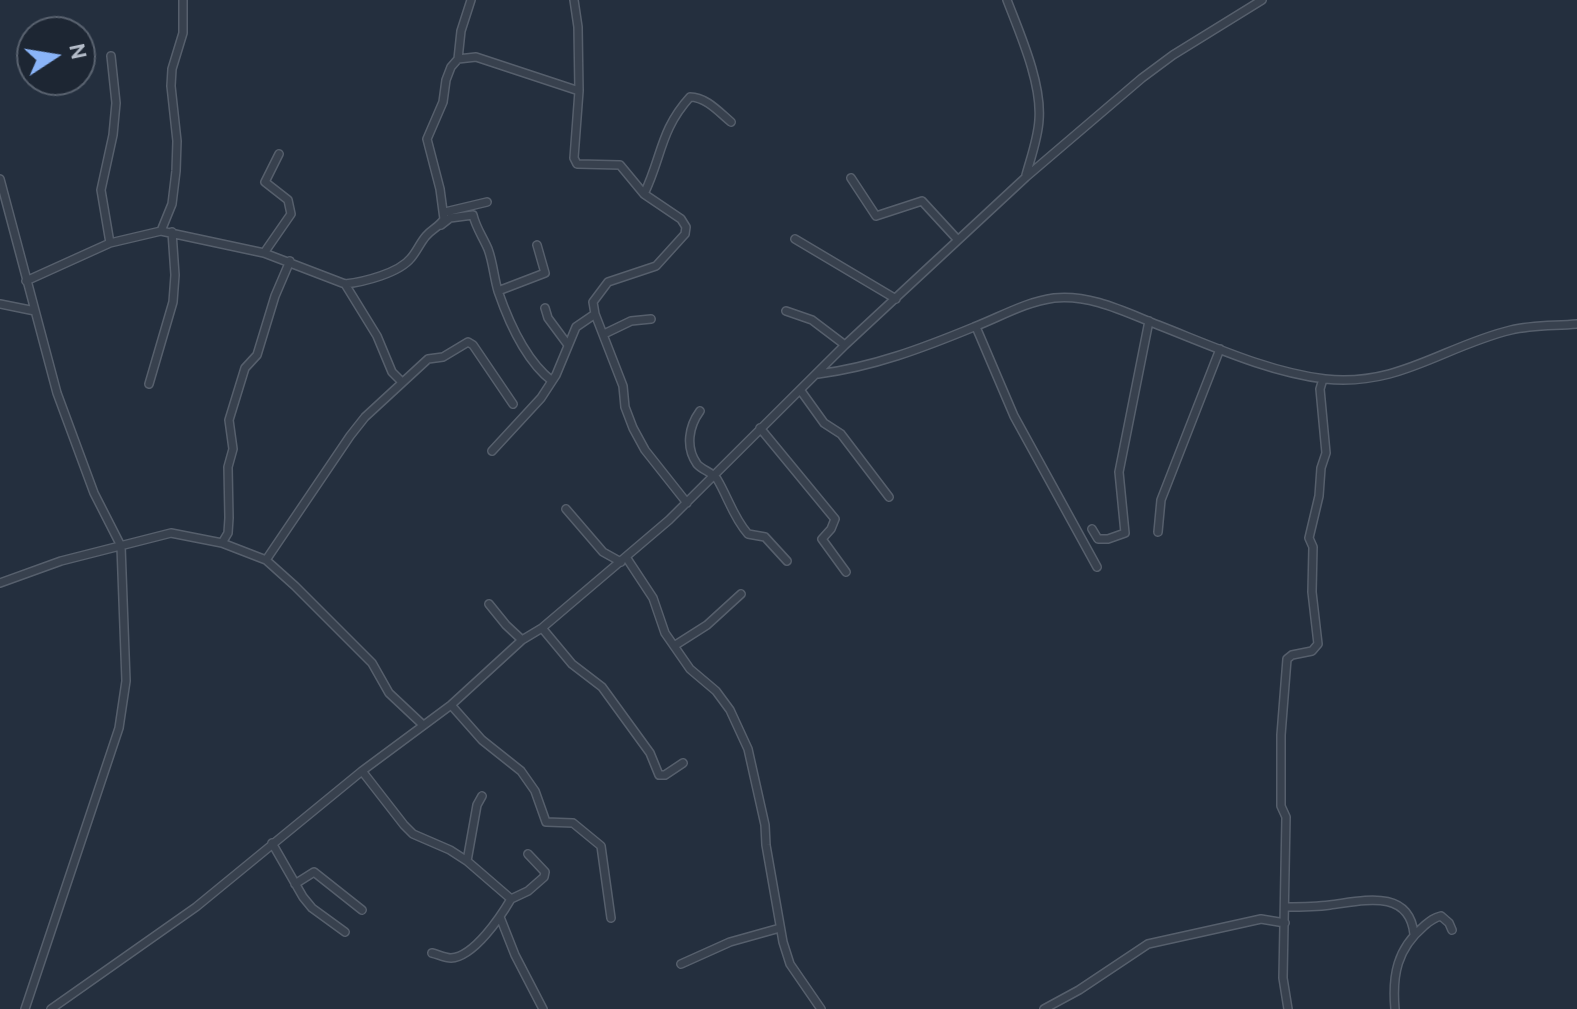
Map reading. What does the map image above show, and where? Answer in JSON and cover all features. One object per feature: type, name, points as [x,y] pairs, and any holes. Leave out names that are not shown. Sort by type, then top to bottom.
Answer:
[{"type":"street","points":[[161,231],[172,204],[176,171],[177,141],[171,86],[172,69],[183,33],[183,0]]},
{"type":"street","points":[[439,227],[445,212],[427,139],[443,102],[451,67],[458,59],[461,31],[471,0]]},
{"type":"street","points":[[574,0],[578,27],[579,91],[574,158],[577,164],[620,165],[644,194],[681,219],[686,227],[685,234],[656,266],[608,282],[593,302],[623,386],[625,407],[633,428],[645,450],[687,503]]},
{"type":"street","points":[[1007,0],[1037,93],[1040,118],[1026,177]]},
{"type":"street","points":[[51,1009],[196,907],[362,771],[451,705],[522,640],[542,628],[687,503],[845,345],[1026,177],[1142,78],[1262,0]]},
{"type":"street","points":[[110,243],[101,190],[113,135],[116,103],[111,56]]},
{"type":"street","points":[[458,59],[476,57],[579,91]]},
{"type":"street","points":[[644,194],[661,141],[690,97],[698,97],[708,103],[731,122]]},
{"type":"street","points":[[264,253],[291,214],[288,200],[265,182],[279,154]]},
{"type":"street","points":[[851,178],[876,216],[922,201],[957,239]]},
{"type":"street","points":[[0,179],[57,393],[94,493],[121,546],[126,681],[124,706],[93,809],[25,1009]]},
{"type":"street","points":[[445,212],[487,202]]},
{"type":"street","points":[[26,281],[110,243],[161,231],[264,253],[345,284],[409,261],[426,235],[450,218],[473,215],[477,231],[487,245],[498,291],[528,356],[540,372],[552,381]]},
{"type":"street","points":[[149,384],[173,302],[172,232]]},
{"type":"street","points":[[795,239],[896,299]]},
{"type":"street","points":[[498,291],[545,273],[537,245]]},
{"type":"street","points":[[222,543],[228,533],[228,467],[233,449],[229,420],[245,368],[257,355],[275,296],[290,261]]},
{"type":"street","points":[[345,284],[377,336],[392,372],[402,382]]},
{"type":"street","points":[[818,374],[852,370],[896,358],[1031,303],[1056,298],[1085,298],[1220,349],[1323,379],[1373,379],[1512,329],[1577,324]]},
{"type":"street","points":[[0,304],[35,311]]},
{"type":"street","points":[[545,308],[548,318],[568,345]]},
{"type":"street","points":[[786,311],[812,320],[845,345]]},
{"type":"street","points":[[492,451],[541,398],[576,327],[595,314]]},
{"type":"street","points":[[604,334],[631,321],[651,319]]},
{"type":"street","points":[[1092,529],[1098,539],[1125,533],[1119,472],[1149,321]]},
{"type":"street","points":[[976,327],[1014,416],[1097,567]]},
{"type":"street","points":[[266,560],[365,417],[428,359],[443,357],[468,342],[513,404]]},
{"type":"street","points":[[1158,532],[1161,500],[1220,349]]},
{"type":"street","points":[[1288,1009],[1283,978],[1286,817],[1281,806],[1282,720],[1287,659],[1312,651],[1318,644],[1312,592],[1313,547],[1309,538],[1326,453],[1320,389],[1323,379]]},
{"type":"street","points":[[801,391],[824,423],[841,434],[889,497]]},
{"type":"street","points":[[700,411],[691,423],[690,447],[698,465],[715,476],[739,524],[748,534],[765,537],[787,561]]},
{"type":"street","points":[[760,428],[835,519],[822,539],[846,572]]},
{"type":"street","points":[[566,509],[603,552],[623,559],[653,598],[665,633],[690,669],[716,691],[730,710],[748,749],[765,825],[780,928],[790,964],[821,1009]]},
{"type":"street","points":[[0,583],[61,561],[171,533],[222,543],[266,560],[372,663],[389,693],[422,724]]},
{"type":"street","points":[[674,646],[707,625],[741,594]]},
{"type":"street","points":[[489,604],[522,640]]},
{"type":"street","points":[[542,628],[572,664],[602,687],[650,753],[659,775],[665,775],[683,763]]},
{"type":"street","points":[[451,705],[482,740],[521,771],[535,791],[546,822],[573,823],[601,846],[611,918]]},
{"type":"street","points":[[362,771],[413,834],[467,861],[511,899]]},
{"type":"street","points":[[467,861],[477,805],[482,796]]},
{"type":"street","points":[[272,843],[312,908],[345,932]]},
{"type":"street","points":[[432,953],[450,958],[460,955],[483,938],[511,899],[528,891],[544,877],[541,866],[528,854]]},
{"type":"street","points":[[295,884],[314,872],[362,910]]},
{"type":"street","points":[[1285,907],[1308,907],[1368,898],[1392,902],[1413,923],[1414,934]]},
{"type":"street","points":[[1395,1009],[1396,965],[1414,934],[1435,917],[1441,916],[1452,930]]},
{"type":"street","points":[[500,917],[515,955],[543,1009]]},
{"type":"street","points":[[1044,1009],[1079,990],[1148,944],[1261,919],[1285,923]]},
{"type":"street","points":[[681,964],[730,942],[780,928]]}]
